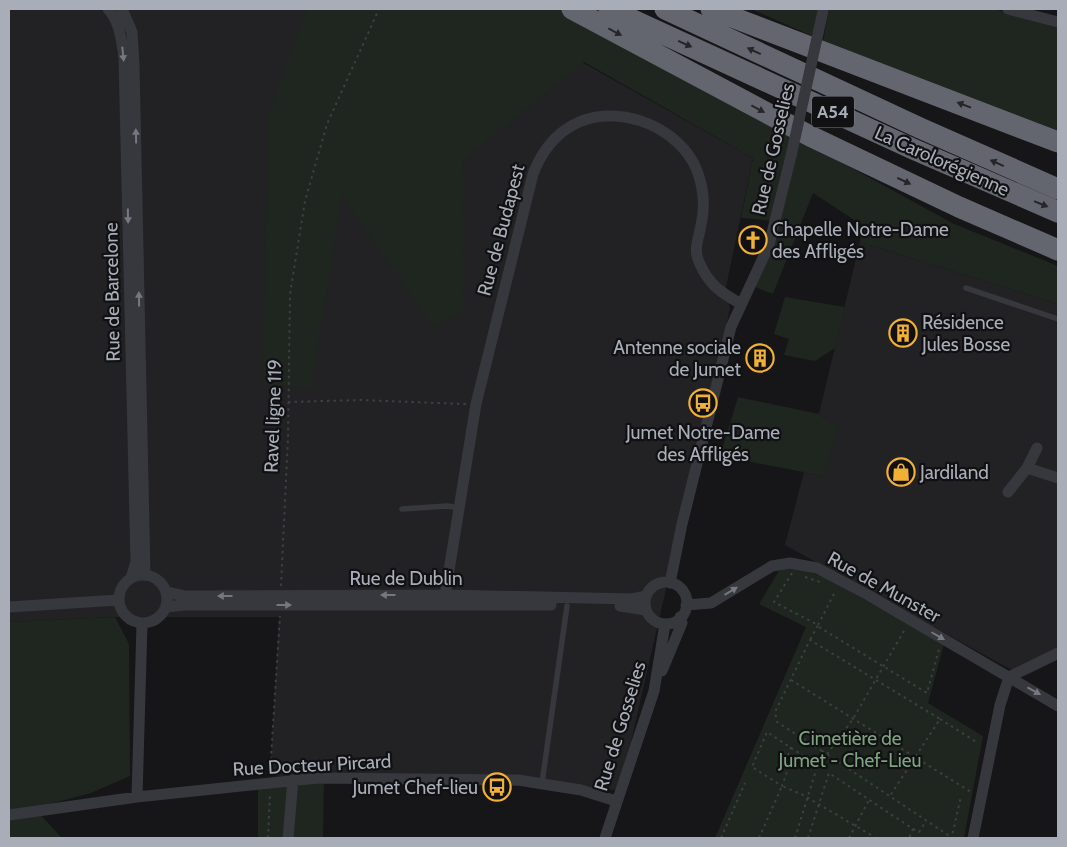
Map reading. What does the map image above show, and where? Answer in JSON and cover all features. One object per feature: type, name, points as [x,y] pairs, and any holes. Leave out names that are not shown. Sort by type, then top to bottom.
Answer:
[{"type":"highway","points":[[572,9],[810,136],[959,207],[1058,250]]},
{"type":"highway","name":"La Carolorégienne","points":[[610,9],[922,153],[1058,212]]},
{"type":"highway","name":"La Carolorégienne","points":[[665,9],[920,128],[1058,189]]},
{"type":"highway","points":[[712,9],[1058,142]]},
{"type":"street","name":"Rue de Barcelone","points":[[108,9],[114,16],[121,34],[124,56],[136,562],[131,578]]},
{"type":"street","name":"Rue de Barcelone","points":[[122,9],[132,32],[134,64],[146,575]]},
{"type":"street","points":[[1008,9],[1058,22]]},
{"type":"street","name":"Rue de Gosselies","points":[[670,583],[682,524],[731,328],[768,245],[791,156],[823,10]]},
{"type":"street","name":"Rue de Budapest","points":[[445,596],[476,404],[533,174],[541,155],[554,140],[574,125],[596,117],[621,116],[644,121],[665,133],[682,147],[693,163],[703,190],[702,223],[696,247],[698,261],[714,288],[741,304]]},
{"type":"street","points":[[1008,492],[1027,468],[1037,448]]},
{"type":"street","points":[[1027,468],[1058,478]]},
{"type":"street","name":"Rue de Munster","points":[[686,604],[711,603],[772,566],[790,563],[817,568],[868,595],[1058,706]]},
{"type":"street","points":[[146,575],[158,580],[166,592],[166,608],[156,619],[142,624],[128,619],[123,614],[118,600],[121,587],[131,578],[146,575]]},
{"type":"street","points":[[660,583],[670,583],[680,588],[684,594],[686,604],[680,618],[672,623],[665,624],[652,619],[646,610],[646,596],[653,586],[660,583]]},
{"type":"street","name":"Rue de Dublin","points":[[166,592],[185,596],[280,600],[631,606],[646,610]]},
{"type":"street","name":"Rue de Dublin","points":[[166,608],[184,605],[280,600],[445,596],[632,600],[646,596]]},
{"type":"street","points":[[9,607],[118,600]]},
{"type":"street","points":[[654,691],[682,623],[680,618]]},
{"type":"street","points":[[137,797],[142,624]]},
{"type":"street","name":"Rue de Gosselies","points":[[605,838],[654,691],[665,624]]},
{"type":"street","points":[[973,838],[1000,705],[1009,678],[1058,653]]},
{"type":"street","name":"Rue Docteur Pircard","points":[[9,815],[137,797],[293,780],[427,778],[542,783],[581,790],[616,801]]},
{"type":"street","points":[[288,838],[293,780]]},
{"type":"lane","points":[[966,288],[1058,319]]},
{"type":"lane","points":[[402,510],[447,506],[460,508]]},
{"type":"lane","points":[[542,783],[567,606]]},
{"type":"path","name":"Ravel ligne 119","points":[[268,838],[280,600],[288,402],[290,294],[305,201],[327,124],[379,9]]},
{"type":"path","points":[[288,402],[360,400],[476,404]]},
{"type":"path","points":[[792,573],[774,602],[818,626],[927,693],[940,650],[933,645]]},
{"type":"path","points":[[801,576],[828,585]]},
{"type":"path","points":[[840,589],[837,588],[791,680],[776,712],[777,722],[948,835],[953,832],[961,796]]},
{"type":"path","points":[[827,754],[853,719],[905,628],[912,633]]},
{"type":"path","points":[[810,640],[978,743]]},
{"type":"path","points":[[791,680],[967,791],[981,796]]},
{"type":"path","points":[[890,796],[940,718]]},
{"type":"path","points":[[818,765],[767,732],[752,767],[782,786],[808,798],[876,838]]},
{"type":"path","points":[[791,748],[785,764],[794,768],[799,753]]},
{"type":"path","points":[[795,838],[822,751]]},
{"type":"path","points":[[759,838],[789,766]]},
{"type":"path","points":[[808,838],[829,773],[919,832],[926,820]]},
{"type":"path","points":[[721,838],[745,783]]},
{"type":"path","points":[[848,838],[870,800]]},
{"type":"path","points":[[909,838],[913,829]]},
{"type":"shaded area","points":[[9,9],[487,9],[753,158],[726,287],[730,309],[620,790],[270,776],[279,617],[115,617],[9,622]]},
{"type":"shaded area","points":[[860,242],[1058,304],[1058,660],[1027,675],[1008,668],[785,545],[804,472],[824,476],[837,428],[819,414]]},
{"type":"green space","points":[[307,9],[562,9],[954,224],[1058,266],[1058,304],[860,242],[862,225],[813,193],[773,294],[750,285],[774,221],[741,218],[753,158],[584,62],[463,160],[464,311],[433,327],[342,196],[311,387],[263,385],[268,116]]},
{"type":"green space","points":[[751,9],[820,9],[812,36]]},
{"type":"green space","points":[[829,9],[993,9],[1058,25],[1058,140],[822,47]]},
{"type":"green space","points":[[785,297],[845,307],[835,348],[815,361],[784,355],[789,339],[774,334]]},
{"type":"green space","points":[[738,397],[819,414],[838,428],[824,476],[720,456]]},
{"type":"green space","name":"Cimetière de Jumet - Chef-Lieu","points":[[783,564],[822,576],[944,644],[928,703],[983,736],[964,838],[715,838],[806,627],[759,604]]},
{"type":"green space","points":[[115,617],[129,644],[130,776],[91,793],[15,813],[36,810],[62,838],[9,838],[9,622]]},
{"type":"green space","points":[[324,778],[323,838],[258,838],[258,783]]},
{"type":"place","name":"Chapelle Notre-Dame des Affligés","points":[[753,240]]},
{"type":"place","name":"Résidence Jules Bosse","points":[[903,333]]},
{"type":"place","name":"Antenne sociale de Jumet","points":[[760,358]]},
{"type":"place","name":"Jumet Notre-Dame des Affligés","points":[[703,403]]},
{"type":"place","name":"Jardiland","points":[[901,472]]},
{"type":"place","name":"Jumet Chef-lieu","points":[[497,787]]}]
